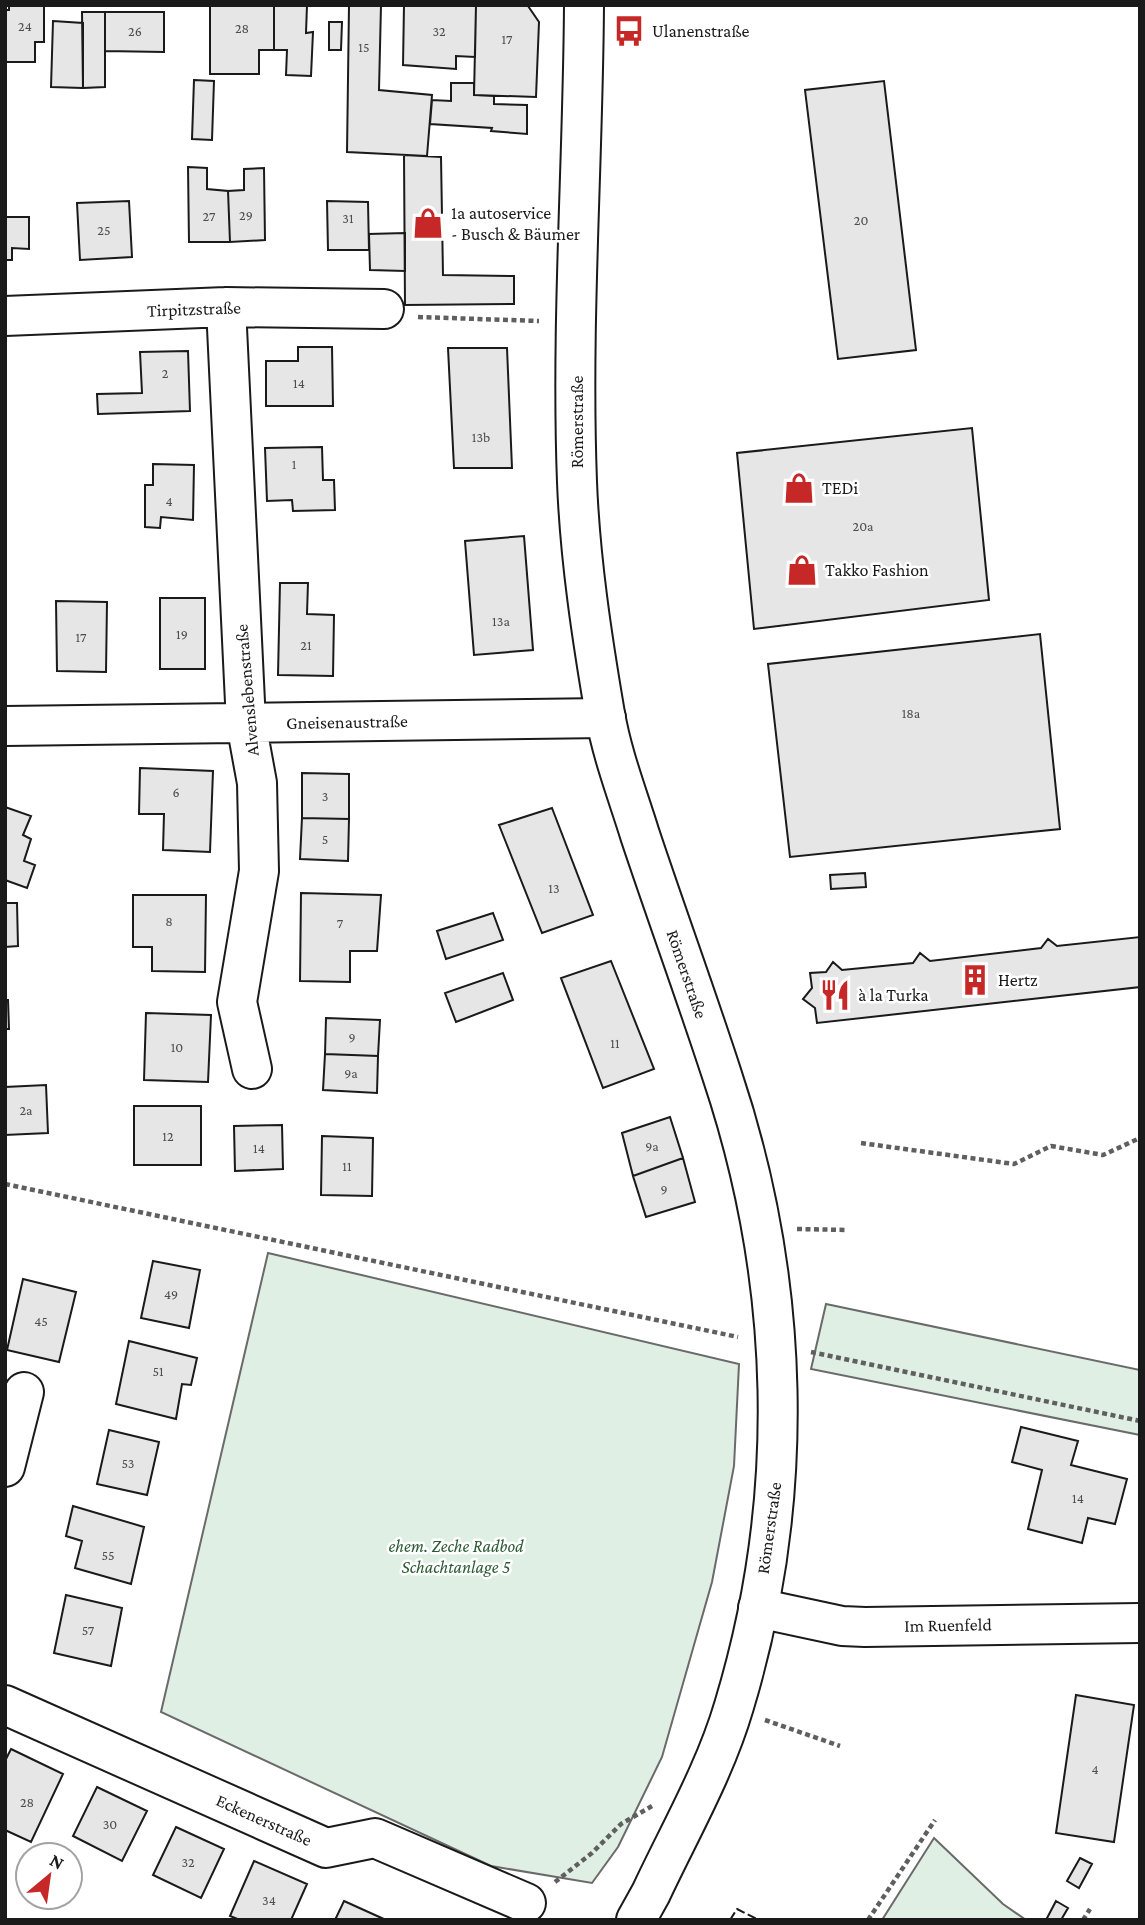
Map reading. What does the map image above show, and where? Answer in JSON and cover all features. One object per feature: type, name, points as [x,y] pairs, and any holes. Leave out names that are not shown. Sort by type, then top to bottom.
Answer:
[{"type":"street","name":"Römerstraße","points":[[584,5],[577,323],[577,483],[606,718],[650,865],[734,1110],[764,1229],[776,1345],[776,1478],[758,1608],[733,1709],[636,1920]]},
{"type":"street","name":"Tirpitzstraße","points":[[5,316],[226,307],[384,309]]},
{"type":"street","name":"Alvenslebenstraße","points":[[226,307],[246,723],[257,782],[260,871],[237,1002],[252,1069]]},
{"type":"street","name":"Gneisenaustraße","points":[[5,726],[606,718]]},
{"type":"street","points":[[5,1467],[24,1392]]},
{"type":"street","name":"Im Ruenfeld","points":[[758,1608],[842,1626],[865,1627],[1140,1623]]},
{"type":"street","name":"Eckenerstraße","points":[[5,1705],[326,1848],[375,1838],[526,1903]]},
{"type":"path","points":[[384,309],[404,316],[577,323]]},
{"type":"path","points":[[860,1143],[1014,1164],[1051,1146],[1102,1155],[1140,1139]]},
{"type":"path","points":[[5,1184],[1140,1421]]},
{"type":"path","points":[[764,1229],[848,1230]]},
{"type":"path","points":[[733,1709],[840,1746]]},
{"type":"path","points":[[526,1903],[592,1853],[621,1824],[650,1806],[691,1805]]},
{"type":"path","points":[[868,1920],[934,1820]]},
{"type":"path","points":[[1083,1920],[1090,1909]]},
{"type":"green space","name":"ehem. Zeche Radbod Schachtanlage 5","points":[[268,1253],[739,1364],[734,1466],[712,1582],[662,1757],[618,1847],[592,1883],[491,1866],[161,1712]]},
{"type":"green space","points":[[826,1304],[1140,1370],[1140,1435],[811,1369]]},
{"type":"green space","points":[[934,1838],[1003,1904],[1026,1920],[882,1920]]},
{"type":"building","points":[[9,5],[44,5],[44,42],[35,42],[35,62],[5,62],[5,10],[9,10]]},
{"type":"building","points":[[210,5],[274,5],[274,50],[259,50],[259,74],[210,74]]},
{"type":"building","points":[[274,5],[307,5],[306,33],[313,32],[311,76],[286,75],[287,50],[274,50]]},
{"type":"building","points":[[349,5],[381,5],[379,90],[432,95],[427,156],[347,152]]},
{"type":"building","points":[[404,5],[476,5],[475,57],[456,56],[456,69],[403,65]]},
{"type":"building","points":[[476,5],[528,6],[539,22],[536,97],[474,95]]},
{"type":"building","points":[[82,12],[105,12],[105,87],[83,88]]},
{"type":"building","points":[[105,12],[164,12],[164,52],[105,51]]},
{"type":"building","points":[[53,21],[83,23],[83,88],[51,87]]},
{"type":"building","points":[[329,22],[342,22],[341,50],[329,50]]},
{"type":"building","points":[[194,80],[214,81],[212,140],[192,139]]},
{"type":"building","points":[[884,81],[916,350],[838,359],[805,90]]},
{"type":"building","points":[[451,83],[474,83],[474,95],[494,96],[494,104],[527,105],[527,134],[491,131],[492,128],[430,124],[432,100],[451,101]]},
{"type":"building","points":[[404,155],[441,157],[443,275],[514,276],[514,304],[405,305]]},
{"type":"building","points":[[188,167],[207,168],[207,189],[228,191],[230,242],[189,242]]},
{"type":"building","points":[[264,168],[265,240],[230,242],[228,191],[244,190],[244,169]]},
{"type":"building","points":[[129,201],[132,257],[80,260],[77,203]]},
{"type":"building","points":[[327,201],[368,202],[369,250],[328,250]]},
{"type":"building","points":[[5,217],[29,217],[29,249],[12,248],[12,260],[5,260]]},
{"type":"building","points":[[405,233],[405,271],[370,270],[369,234]]},
{"type":"building","points":[[298,347],[332,347],[333,406],[266,406],[266,361],[298,361]]},
{"type":"building","points":[[448,348],[507,348],[512,468],[454,468]]},
{"type":"building","points":[[188,351],[190,411],[98,414],[97,394],[142,393],[140,352]]},
{"type":"building","points":[[972,428],[989,600],[754,629],[737,453]]},
{"type":"building","points":[[322,447],[323,480],[334,480],[335,510],[293,511],[292,500],[267,501],[265,448]]},
{"type":"building","points":[[153,464],[194,465],[193,520],[161,517],[160,528],[145,527],[145,485],[153,485]]},
{"type":"building","points":[[524,536],[533,650],[474,655],[465,541]]},
{"type":"building","points":[[280,583],[308,583],[307,614],[334,615],[333,676],[278,675]]},
{"type":"building","points":[[160,598],[205,598],[205,669],[160,669]]},
{"type":"building","points":[[56,601],[107,602],[106,672],[57,671]]},
{"type":"building","points":[[1040,634],[1060,829],[790,857],[768,664]]},
{"type":"building","points":[[140,768],[213,771],[210,852],[163,850],[164,814],[139,814]]},
{"type":"building","points":[[302,773],[349,774],[349,819],[302,818]]},
{"type":"building","points":[[5,807],[31,816],[23,835],[31,839],[24,861],[35,865],[27,888],[5,880]]},
{"type":"building","points":[[552,808],[593,915],[542,933],[499,825]]},
{"type":"building","points":[[302,818],[349,819],[348,861],[300,859]]},
{"type":"building","points":[[865,873],[866,887],[831,889],[830,875]]},
{"type":"building","points":[[301,893],[381,895],[377,951],[350,951],[350,982],[300,981]]},
{"type":"building","points":[[133,895],[206,895],[205,972],[152,971],[152,947],[133,947]]},
{"type":"building","points":[[5,903],[17,903],[18,946],[5,947]]},
{"type":"building","points":[[493,913],[503,940],[446,959],[437,931]]},
{"type":"building","name":"Hertz","points":[[1140,937],[1140,987],[817,1023],[815,1008],[803,999],[812,988],[810,973],[826,972],[833,962],[842,970],[913,963],[920,953],[930,961],[1041,948],[1048,939],[1057,946]]},
{"type":"building","points":[[611,961],[654,1069],[603,1088],[561,978]]},
{"type":"building","points":[[503,973],[513,1000],[456,1022],[445,993]]},
{"type":"building","points":[[5,1000],[8,1000],[9,1029],[5,1029]]},
{"type":"building","points":[[146,1013],[211,1015],[208,1082],[144,1080]]},
{"type":"building","points":[[326,1018],[380,1020],[378,1056],[325,1054]]},
{"type":"building","points":[[325,1054],[378,1056],[377,1093],[323,1090]]},
{"type":"building","points":[[46,1085],[48,1133],[5,1135],[5,1087]]},
{"type":"building","points":[[134,1106],[201,1106],[201,1165],[134,1165]]},
{"type":"building","points":[[670,1117],[683,1158],[633,1176],[622,1133]]},
{"type":"building","points":[[282,1125],[283,1169],[235,1171],[234,1126]]},
{"type":"building","points":[[322,1136],[373,1138],[372,1196],[321,1195]]},
{"type":"building","points":[[683,1158],[695,1202],[646,1217],[633,1176]]},
{"type":"building","points":[[153,1261],[200,1270],[189,1328],[141,1318]]},
{"type":"building","points":[[23,1279],[76,1292],[59,1362],[7,1350]]},
{"type":"building","points":[[129,1341],[197,1358],[191,1385],[182,1384],[176,1419],[116,1404]]},
{"type":"building","points":[[1021,1427],[1078,1441],[1071,1465],[1127,1479],[1115,1524],[1088,1518],[1082,1543],[1028,1529],[1042,1470],[1012,1462]]},
{"type":"building","points":[[109,1430],[159,1442],[147,1495],[97,1484]]},
{"type":"building","points":[[73,1506],[144,1527],[131,1584],[75,1568],[82,1541],[66,1536]]},
{"type":"building","points":[[66,1595],[122,1608],[111,1666],[54,1653]]},
{"type":"building","points":[[1076,1695],[1134,1705],[1114,1842],[1056,1833]]},
{"type":"building","points":[[11,1749],[63,1774],[31,1841],[5,1830],[5,1761]]},
{"type":"building","points":[[97,1787],[147,1811],[122,1861],[73,1836]]},
{"type":"building","points":[[176,1827],[224,1849],[201,1898],[153,1875]]},
{"type":"building","points":[[1080,1858],[1092,1864],[1079,1888],[1067,1881]]},
{"type":"building","points":[[254,1861],[307,1884],[291,1920],[240,1920],[230,1916]]},
{"type":"building","points":[[344,1901],[386,1920],[335,1920]]},
{"type":"building","points":[[1056,1901],[1068,1908],[1061,1920],[1046,1920]]},
{"type":"fence","points":[[730,1920],[737,1909],[759,1920]]},
{"type":"place","name":"Ulanenstraße","points":[[629,31]]},
{"type":"place","name":"1a autoservice - Busch & Bäumer","points":[[428,223]]},
{"type":"place","name":"TEDi","points":[[799,488]]},
{"type":"place","name":"Takko Fashion","points":[[802,570]]},
{"type":"place","name":"Hertz","points":[[975,980]]},
{"type":"place","name":"à la Turka","points":[[835,995]]}]
